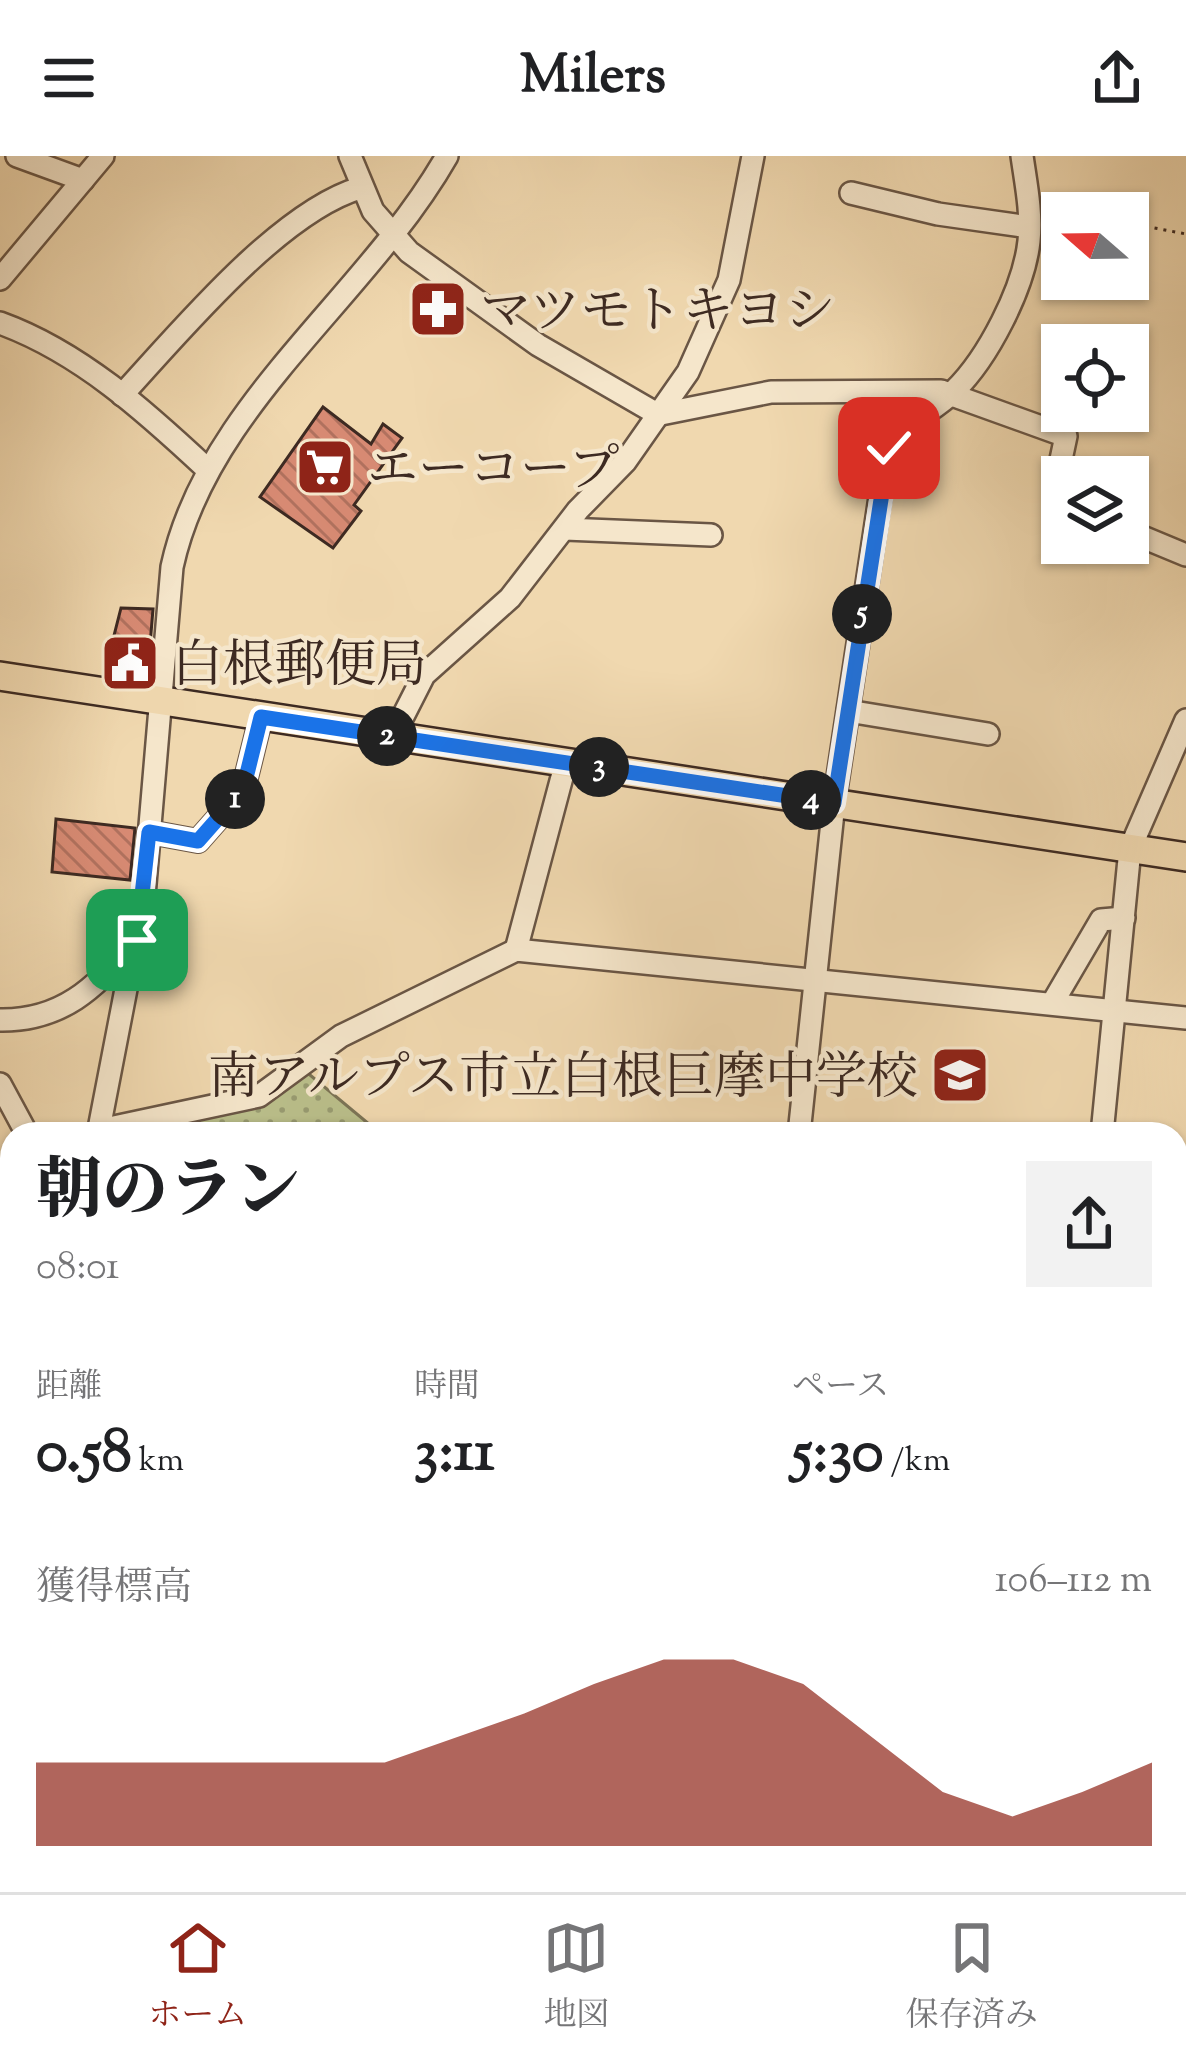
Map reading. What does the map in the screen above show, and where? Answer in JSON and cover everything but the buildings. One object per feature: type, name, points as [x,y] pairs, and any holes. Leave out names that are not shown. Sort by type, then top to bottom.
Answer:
[{"type":"main road","points":[[0,676],[1186,857]]},
{"type":"street","points":[[16,156],[83,180]]},
{"type":"street","points":[[0,279],[103,156]]},
{"type":"street","points":[[350,156],[360,188],[394,239],[538,345],[661,415],[770,392],[952,394],[1066,436],[1062,456]]},
{"type":"street","points":[[101,1122],[137,940],[172,567],[185,517],[207,469],[394,239],[448,156]]},
{"type":"street","points":[[393,736],[424,675],[490,620],[661,415],[714,320],[729,280],[753,156]]},
{"type":"street","points":[[800,1122],[834,803],[889,448],[905,426],[952,394],[971,372],[1004,308],[1024,264],[1029,226],[1022,156]]},
{"type":"street","points":[[122,395],[177,341],[222,285],[328,199],[360,188]]},
{"type":"street","points":[[851,193],[938,214],[1029,226]]},
{"type":"street","points":[[0,323],[47,345],[122,395],[207,469]]},
{"type":"street","points":[[565,529],[710,535]]},
{"type":"street","points":[[1149,540],[1186,555]]},
{"type":"street","points":[[848,711],[988,734]]},
{"type":"street","points":[[149,832],[198,841],[243,790],[261,717]]},
{"type":"street","points":[[1103,1122],[1130,849],[1186,720]]},
{"type":"street","points":[[516,950],[566,762]]},
{"type":"street","points":[[1053,1002],[1102,920],[1124,918]]},
{"type":"street","points":[[0,1020],[19,1021],[83,999],[137,940]]},
{"type":"street","points":[[195,1122],[259,1096],[341,1036],[516,950],[1186,1018]]},
{"type":"street","points":[[0,1084],[21,1122]]},
{"type":"path","points":[[1149,227],[1186,234]]},
{"type":"green space","points":[[298,1065],[367,1122],[192,1122],[190,1112],[259,1096]]},
{"type":"place","name":"マツモトキヨシ","points":[[438,309]]},
{"type":"place","name":"エーコープ","points":[[325,467]]},
{"type":"place","name":"白根郵便局","points":[[130,663]]},
{"type":"place","name":"南アルプス市立白根巨摩中学校","points":[[960,1075]]},
{"type":"route","points":[[137,940],[149,832],[198,841],[243,790],[261,717],[834,803],[889,448]]}]
